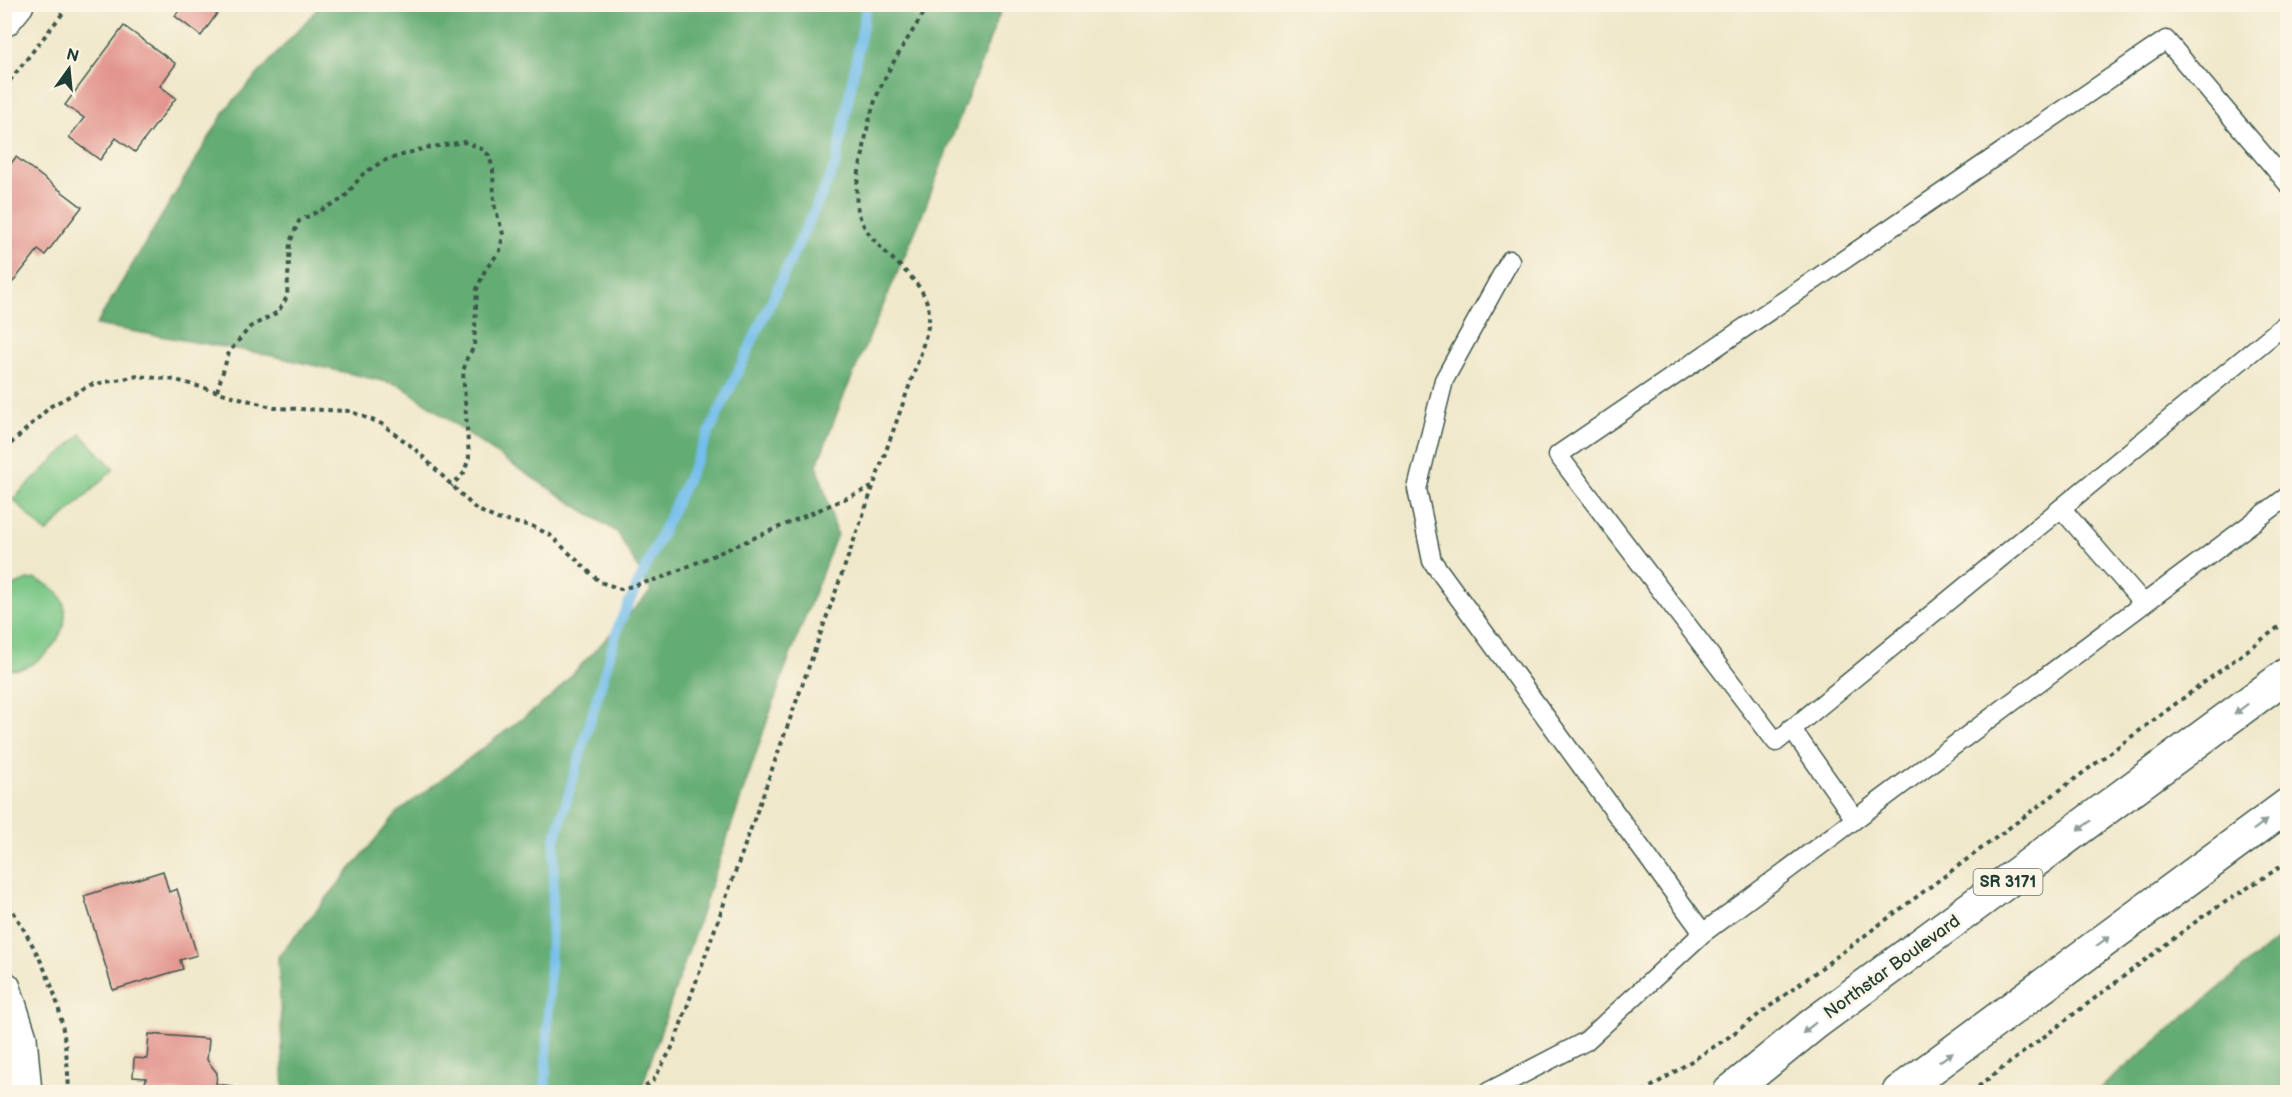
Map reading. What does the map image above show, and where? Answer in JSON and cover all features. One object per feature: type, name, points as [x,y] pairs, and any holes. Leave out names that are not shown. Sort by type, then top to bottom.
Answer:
[{"type":"main road","points":[[4,20],[17,4]]},
{"type":"main road","name":"Northstar Boulevard","points":[[1730,1092],[1815,1023],[2288,674]]},
{"type":"main road","points":[[1899,1092],[2288,805]]},
{"type":"main road","points":[[4,988],[20,1038],[25,1092]]},
{"type":"lane","points":[[2288,184],[2166,40],[1558,455],[1776,742],[2288,322]]},
{"type":"lane","points":[[1510,260],[1444,380],[1417,489],[1432,561],[1703,933]]},
{"type":"lane","points":[[1488,1092],[1586,1041],[1703,933],[2288,496]]},
{"type":"lane","points":[[2061,508],[2144,604]]},
{"type":"lane","points":[[1791,729],[1855,819]]},
{"type":"path","points":[[4,88],[70,4]]},
{"type":"path","points":[[638,1092],[652,1081],[673,1046],[921,353],[929,317],[923,291],[884,252],[866,229],[857,205],[859,173],[875,103],[883,83],[929,4]]},
{"type":"path","points":[[217,391],[229,352],[250,327],[278,312],[286,297],[290,242],[299,221],[343,198],[363,174],[383,161],[425,148],[464,142],[480,148],[489,155],[493,169],[494,204],[503,234],[500,251],[485,270],[477,289],[474,347],[467,358],[463,372],[468,457],[464,473],[452,486]]},
{"type":"path","points":[[4,450],[51,406],[90,385],[138,376],[176,380],[274,408],[350,411],[382,424],[415,449],[476,509],[497,519],[531,526],[550,535],[600,582],[621,589],[661,578],[873,487]]},
{"type":"path","points":[[1643,1092],[1726,1039],[2288,620]]},
{"type":"path","points":[[1971,1092],[2202,917],[2288,862]]},
{"type":"path","points":[[4,896],[33,946],[55,996],[68,1067],[69,1092]]},
{"type":"green space","points":[[322,4],[1003,5],[921,218],[842,400],[817,465],[837,534],[785,669],[640,1092],[284,1092],[278,957],[398,812],[551,697],[651,591],[617,532],[511,464],[400,385],[264,354],[96,325],[227,108]]},
{"type":"green space","points":[[81,434],[114,469],[46,533],[13,499]]},
{"type":"green space","points":[[36,579],[52,587],[59,594],[64,607],[64,620],[60,634],[53,646],[30,665],[18,669],[5,669],[5,589]]},
{"type":"green space","points":[[2287,931],[2287,1092],[2096,1092]]},
{"type":"building","points":[[183,4],[224,4],[201,36],[175,16]]},
{"type":"building","points":[[124,26],[176,64],[160,86],[176,98],[135,152],[116,138],[100,160],[69,137],[84,118],[65,105]]},
{"type":"building","points":[[16,157],[82,207],[45,255],[38,250],[13,282],[4,275],[4,172]]},
{"type":"building","points":[[163,871],[169,892],[177,889],[197,955],[180,960],[183,969],[113,990],[84,896]]},
{"type":"building","points":[[149,1034],[209,1039],[207,1060],[217,1073],[216,1084],[232,1086],[232,1092],[144,1092],[146,1078],[133,1077],[134,1058],[147,1059]]},
{"type":"waterway","points":[[545,1092],[555,840],[619,624],[836,164],[867,4]]}]
